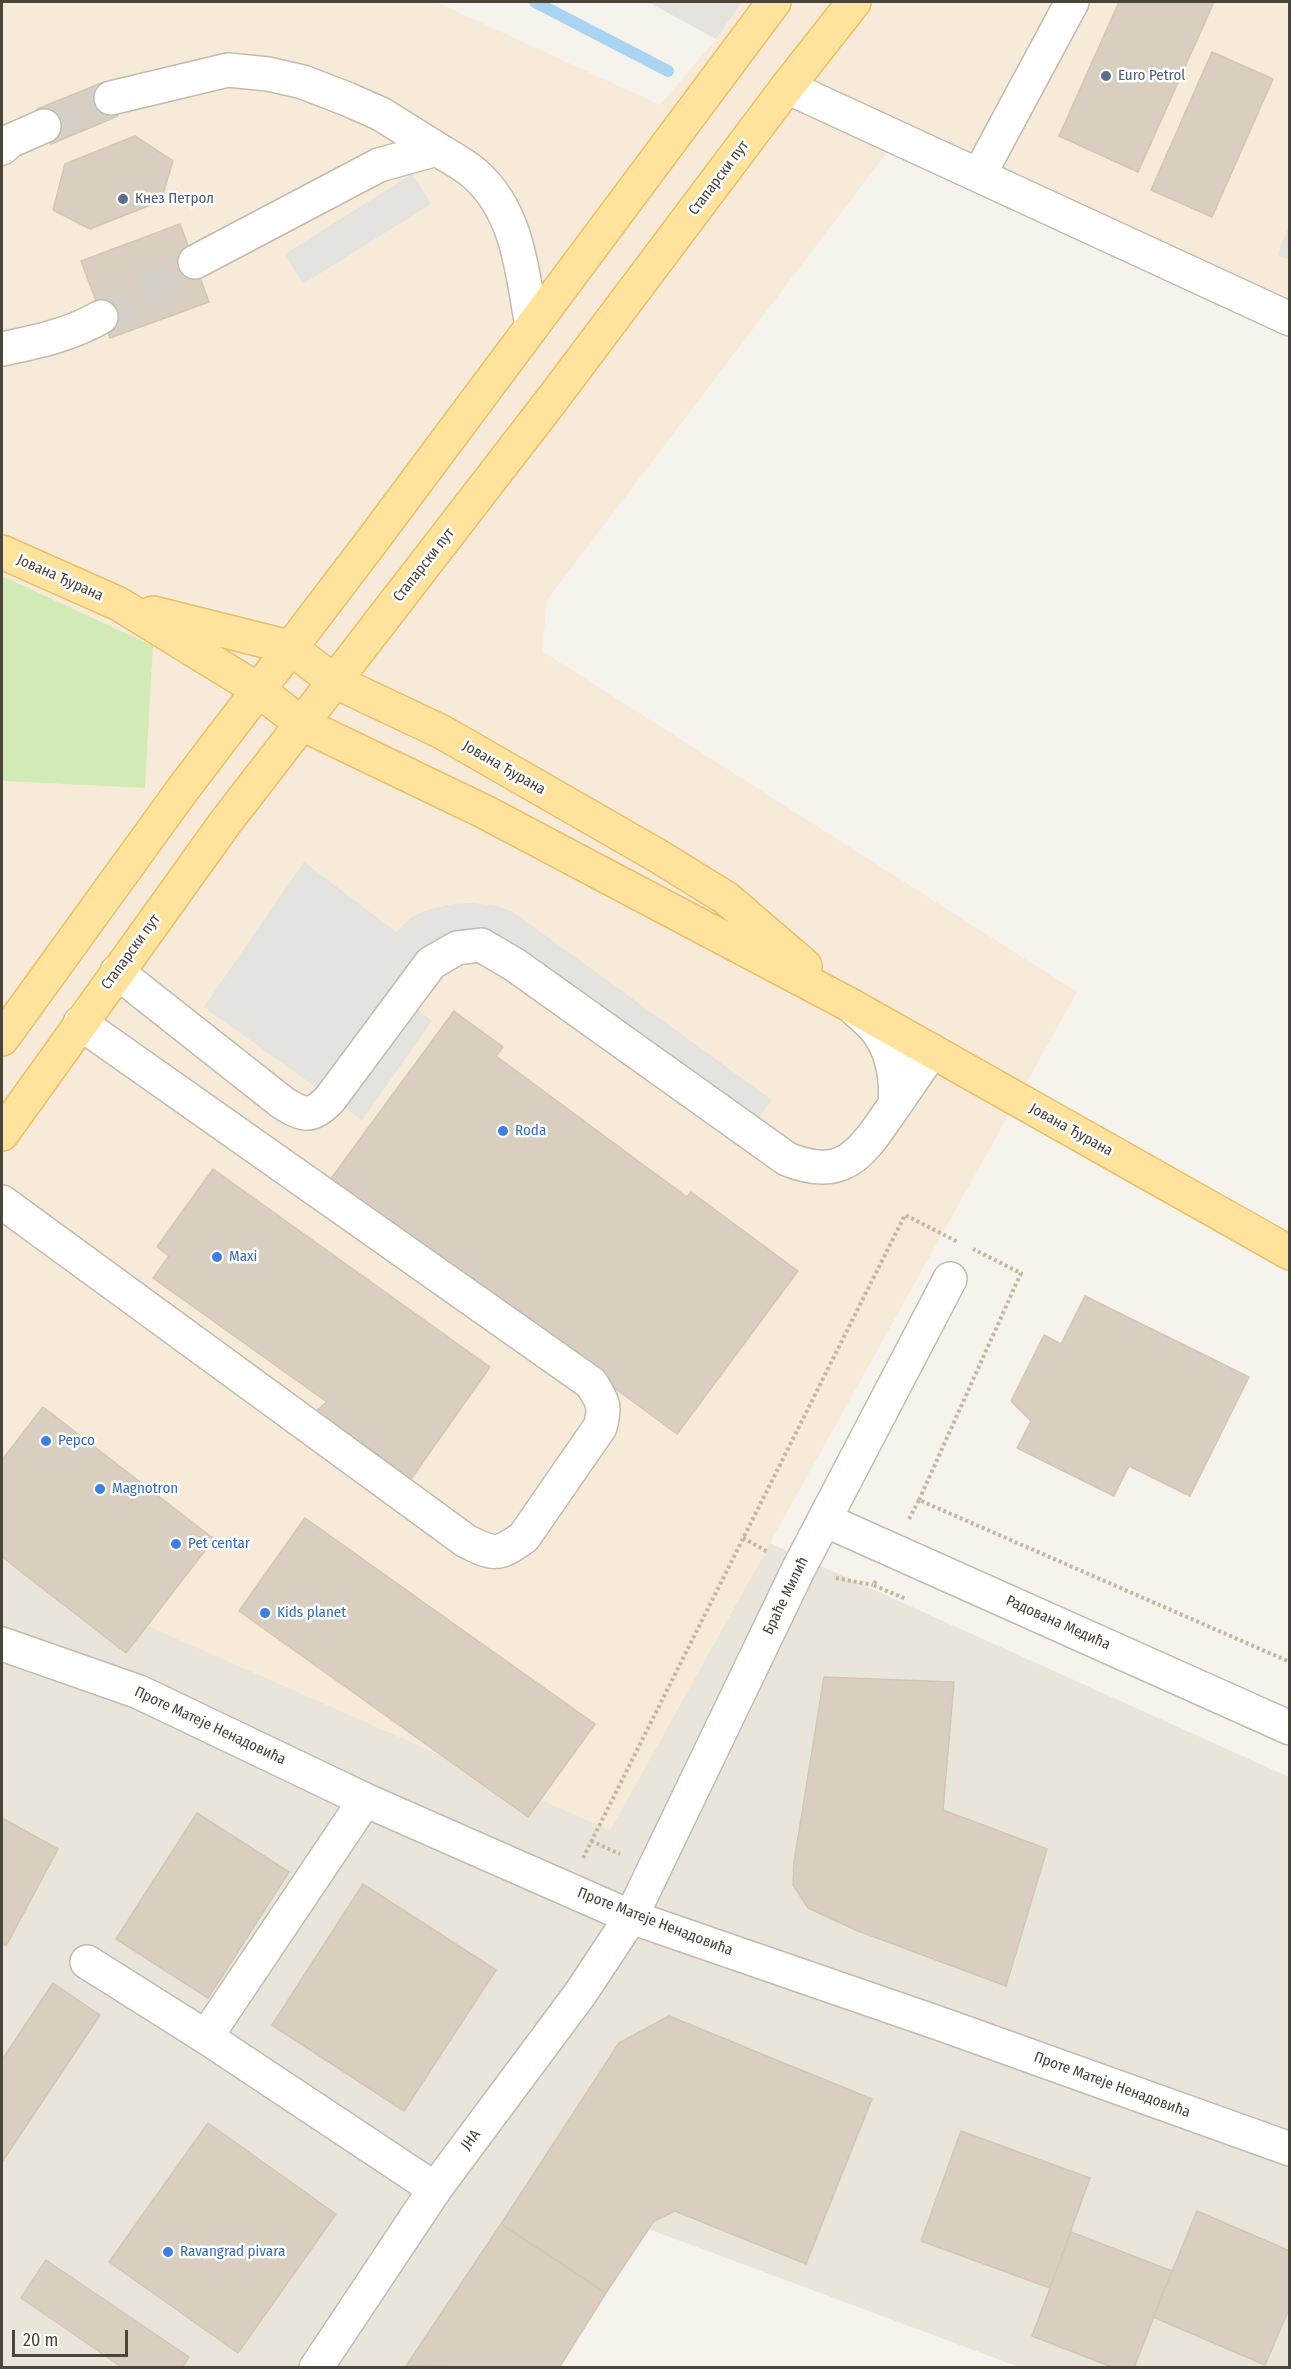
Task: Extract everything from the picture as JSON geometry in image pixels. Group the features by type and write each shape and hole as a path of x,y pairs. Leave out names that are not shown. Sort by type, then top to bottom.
{"main road":[{"path":"2,1039 257,689 774,2"},
{"name":"Стапарски пут","path":"2,1134 225,824 854,2"},
{"name":"Јована Ђурана","path":"2,552 119,604 257,689 302,724 486,812 852,1006 1290,1253"},
{"name":"Јована Ђурана","path":"119,604 289,647 334,681 442,732 658,856 726,898 852,1006"}],"street":[{"path":"980,175 1072,2"},
{"path":"111,98 228,70 268,74 303,82 381,114 475,174 500,204 515,233 532,326"},
{"path":"787,87 1290,319"},
{"path":"2,148 10,141 44,126"},
{"path":"195,262 379,165 437,149"},
{"path":"2,349 61,335 84,327 101,317"},
{"path":"117,972 283,1103 298,1112 310,1114 320,1109 330,1099 431,963 457,948 481,945 514,965 787,1159 805,1167 838,1166 856,1156 866,1147 932,1051"},
{"path":"852,1006 878,1032 889,1056 895,1072 895,1105"},
{"path":"2,1202 466,1541 489,1552 507,1550 524,1537 600,1426 604,1411 601,1399 591,1383 80,1023"},
{"name":"Браће Милић","path":"631,1917 798,1570 950,1279"},
{"name":"Радована Медића","path":"825,1520 1290,1728"},
{"name":"Проте Матеје Ненадовића","path":"2,1644 139,1692 365,1800 631,1917 941,2024 1290,2149"},
{"path":"206,2037 365,1800"},
{"name":"ЈНА","path":"315,2367 435,2189 580,1994 631,1917"},
{"path":"87,1962 206,2037 435,2189"}],"shaded area":[{"path":"2,2 436,2 660,105 716,39 742,2 1289,2 1290,226 1277,255 1289,260 1289,300 907,126 547,600 542,651 1077,992 610,1830 2,1561 2,781 145,788 153,647 2,576"},
{"path":"648,2 742,2 716,39"},
{"path":"412,174 431,204 303,284 285,254"},
{"path":"1289,226 1289,260 1277,255"},
{"path":"304,862 396,932 412,917 430,909 453,904 473,903 497,906 513,912 772,1100 754,1124 494,939 396,993 432,1021 362,1120 204,1007"},
{"path":"770,1543 1289,1777 1289,2367 1019,2367 549,2192 427,2367 2,2367 2,1561 610,1830"}],"green space":[{"path":"2,576 153,646 145,788 2,781"}],"building":[{"path":"1119,2 1214,2 1138,172 1059,136"},
{"path":"1212,52 1273,79 1212,217 1151,190"},
{"path":"104,82 118,116 51,144 37,109"},
{"path":"135,136 173,161 161,201 90,229 53,210 65,164"},
{"path":"180,224 209,302 110,338 81,261"},
{"path":"454,1011 503,1047 496,1056 687,1197 691,1192 798,1271 677,1434 327,1184"},
{"path":"213,1169 490,1367 411,1479 316,1411 327,1402 153,1278 169,1256 157,1247"},
{"path":"1085,1296 1249,1377 1190,1496 1129,1466 1114,1496 1017,1448 1031,1421 1011,1401 1044,1335 1061,1344"},
{"path":"43,1407 214,1539 126,1653 2,1557 2,1460"},
{"path":"305,1518 595,1724 528,1817 239,1611"},
{"path":"824,1677 954,1682 943,1810 1047,1849 1006,1986 858,1931 808,1908 793,1885 794,1862"},
{"path":"197,1813 289,1872 208,1998 116,1939"},
{"path":"2,1818 58,1849 6,1946 2,1943"},
{"path":"363,1884 496,1970 404,2111 272,2025"},
{"path":"53,1983 100,2015 2,2162 2,2060"},
{"path":"669,2016 872,2099 806,2264 675,2211 654,2221 606,2293 501,2224 619,2043"},
{"path":"208,2123 336,2214 238,2353 109,2262"},
{"path":"961,2131 1090,2178 1050,2288 921,2241"},
{"path":"1197,2211 1290,2251 1290,2307 1265,2365 1153,2317"},
{"path":"501,2224 606,2293 559,2368 406,2366"},
{"path":"1071,2232 1172,2271 1134,2368 1114,2368 1032,2336"},
{"path":"46,2260 189,2357 182,2368 123,2368 21,2298"}],"waterway":[{"path":"535,2 668,71"}],"tunnel":[{"path":"44,126 111,98"},
{"path":"101,317 195,262"}],"place":[{"name":"Euro Petrol","path":"1106,76"},
{"name":"Кнез Петрол","path":"123,199"},
{"name":"Roda","path":"503,1131"},
{"name":"Maxi","path":"217,1257"},
{"name":"Pepco","path":"46,1441"},
{"name":"Magnotron","path":"100,1489"},
{"name":"Pet centar","path":"176,1544"},
{"name":"Kids planet","path":"265,1613"},
{"name":"Ravangrad pivara","path":"168,2252"}]}
